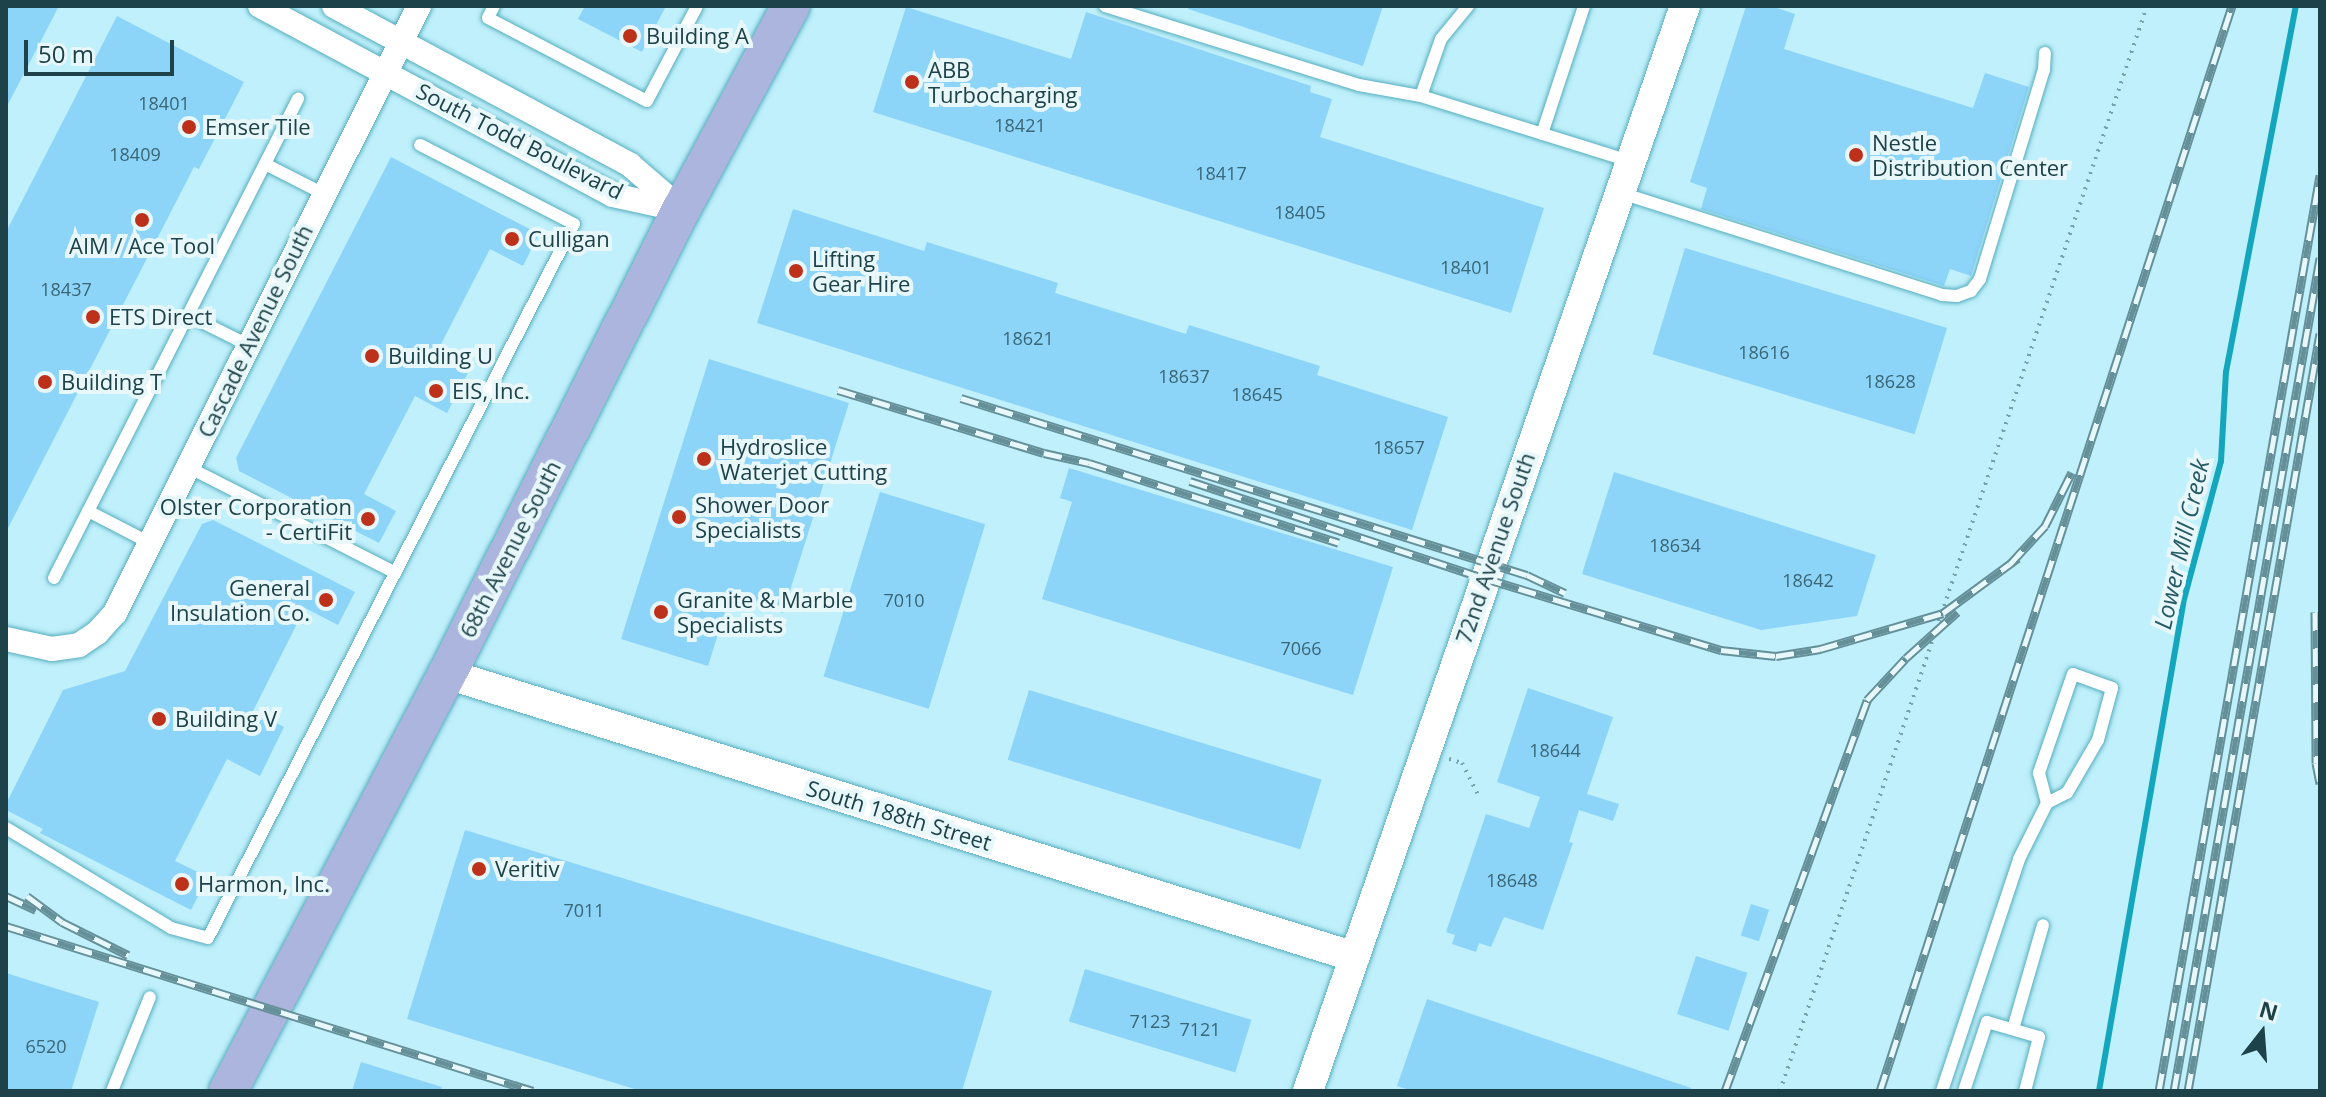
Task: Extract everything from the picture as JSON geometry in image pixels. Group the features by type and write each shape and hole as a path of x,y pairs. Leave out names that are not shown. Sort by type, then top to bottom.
{"main road":[{"name":"68th Avenue South","path":"228,1091 447,674 681,210 791,6"}],"street":[{"name":"South Todd Boulevard","path":"260,6 613,195 681,210"},
{"name":"South Todd Boulevard","path":"334,6 630,165 681,210"},
{"name":"Cascade Avenue South","path":"6,639 52,649 79,645 97,633 115,613 419,6"},
{"name":"72nd Avenue South","path":"1308,1091 1352,956 1685,6"},
{"name":"South 188th Street","path":"447,674 1352,956"}],"lane":[{"path":"494,6 488,18 647,101 697,6"},
{"path":"1105,6 1359,85 1421,96 1630,161"},
{"path":"1421,96 1441,39 1468,6"},
{"path":"1542,134 1584,6"},
{"path":"1619,193 1942,295 1957,296 1971,291 1980,279 2044,70 2045,53"},
{"path":"54,578 298,99"},
{"path":"6,828 171,928 208,938 574,224 420,145"},
{"path":"265,164 324,194"},
{"path":"188,315 248,345"},
{"path":"188,467 396,573"},
{"path":"88,511 150,543"},
{"path":"1942,1091 2019,859 2047,803 2067,793 2098,740 2112,688 2073,674 2039,773 2047,803"},
{"path":"2013,1029 2043,925"},
{"path":"112,1091 150,997"},
{"path":"1964,1091 1987,1022 2039,1037 2025,1091"}],"path":[{"path":"1780,1091 2147,6"},
{"path":"1424,751 1462,763 1477,793"}],"building":[{"path":"6,6 59,6 6,108"},
{"name":"Building A","path":"585,6 666,6 642,52 578,19"},
{"path":"1189,6 1383,6 1363,66 1188,9"},
{"path":"1746,6 1771,6 1795,14 1784,49 1973,108 1985,73 2029,87 1971,276 1950,269 1944,286 1701,209 1707,188 1690,182"},
{"path":"906,7 1071,59 1086,12 1311,86 1310,92 1332,99 1320,137 1544,208 1511,313 873,112"},
{"name":"Building T","path":"117,16 244,82 199,169 194,167 6,532 6,232"},
{"name":"Building U","path":"391,157 539,234 523,266 490,249 439,348 472,365 447,413 415,396 364,494 396,511 379,543 239,471 236,458"},
{"path":"793,209 924,251 927,242 1058,283 1055,293 1186,334 1189,325 1320,366 1317,375 1448,417 1412,530 757,323"},
{"path":"1685,248 1947,328 1915,434 1653,354"},
{"path":"709,359 849,403 783,613 730,596 708,666 621,639"},
{"path":"1069,468 1393,567 1353,695 1042,599 1072,502 1060,498"},
{"path":"1614,472 1876,555 1857,616 1761,630 1582,574"},
{"path":"880,492 985,524 929,709 824,677"},
{"name":"Building V","path":"213,520 355,592 338,625 305,608 253,711 284,727 260,776 227,759 175,861 208,877 191,910 40,833 43,829 6,810 6,804 63,690 125,671 202,524"},
{"path":"1528,688 1613,717 1587,794 1619,804 1613,821 1579,810 1569,842 1573,843 1543,930 1504,917 1491,947 1479,943 1476,952 1452,944 1455,935 1446,932 1486,814 1529,828 1540,797 1497,782"},
{"path":"1029,690 1322,779 1300,849 1008,760"},
{"path":"465,830 992,991 962,1091 641,1091 407,1019"},
{"path":"1751,904 1769,910 1759,941 1741,935"},
{"path":"1696,956 1747,973 1729,1031 1677,1014"},
{"path":"1085,969 1251,1020 1235,1072 1069,1022"},
{"path":"6,973 99,1002 71,1091 6,1091"},
{"path":"1427,999 1691,1088 1690,1091 1412,1091 1397,1086"},
{"path":"361,1062 442,1087 441,1091 352,1091"}],"waterway":[{"name":"Lower Mill Creek","path":"2099,1091 2183,603 2221,461 2226,372 2296,6"}],"railway":[{"path":"1880,1091 2232,6"},
{"path":"2159,1091 2320,175"},
{"path":"2174,1091 2320,258"},
{"path":"2188,1091 2320,333"},
{"path":"838,390 1044,453 1089,463 1339,543"},
{"path":"961,398 1527,575 1565,593"},
{"path":"2010,564 2045,526 2072,472"},
{"path":"1190,481 1484,578 1721,650 1776,656 1820,649 1943,613 2018,558"},
{"path":"1725,1091 1867,700 1906,658 1957,612"},
{"path":"2315,612 2316,763 2320,784"},
{"path":"6,896 36,910"},
{"path":"27,896 62,922 128,955"},
{"path":"6,926 533,1091"}],"place":[{"name":"Building A","path":"630,36"},
{"name":"ABB Turbocharging","path":"912,82"},
{"name":"Emser Tile","path":"189,127"},
{"name":"Nestle Distribution Center","path":"1856,155"},
{"name":"AIM / Ace Tool","path":"142,220"},
{"name":"Culligan","path":"512,239"},
{"name":"Lifting Gear Hire","path":"796,271"},
{"name":"ETS Direct","path":"93,317"},
{"name":"Building U","path":"372,356"},
{"name":"Building T","path":"45,382"},
{"name":"EIS, Inc.","path":"436,391"},
{"name":"Hydroslice Waterjet Cutting","path":"704,459"},
{"name":"Shower Door Specialists","path":"679,517"},
{"name":"Olster Corporation - CertiFit","path":"368,519"},
{"name":"General Insulation Co.","path":"326,600"},
{"name":"Granite & Marble Specialists","path":"661,612"},
{"name":"Building V","path":"159,719"},
{"name":"Veritiv","path":"479,869"},
{"name":"Harmon, Inc.","path":"182,884"}]}
